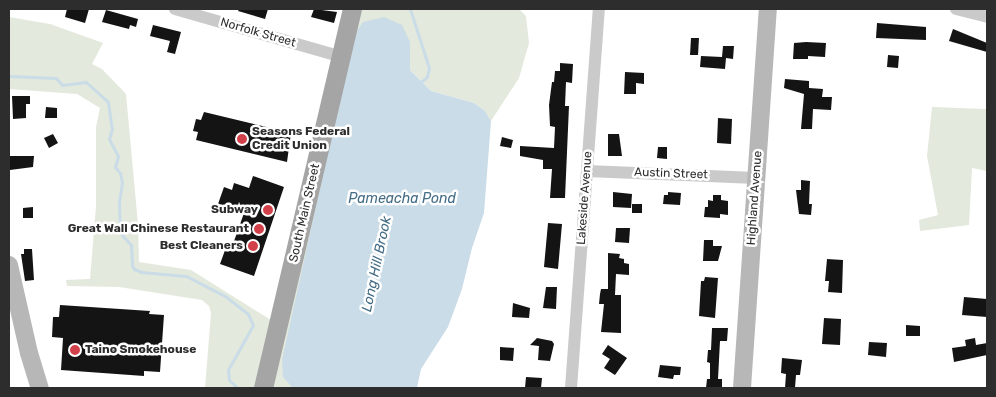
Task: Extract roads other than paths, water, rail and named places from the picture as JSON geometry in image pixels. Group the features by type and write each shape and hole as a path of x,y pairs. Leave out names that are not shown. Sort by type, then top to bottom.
{"main road":[{"name":"South Main Street","path":"263,388 352,9"}],"street":[{"name":"Norfolk Street","path":"175,9 342,58"},
{"name":"Lakeside Avenue","path":"571,388 598,9"},
{"name":"Highland Avenue","path":"742,388 768,9"},
{"path":"956,9 987,18"},
{"name":"Austin Street","path":"586,171 756,178"},
{"path":"9,265 14,315 40,388"}],"water":[{"name":"Pameacha Pond","path":"384,17 402,25 410,42 410,70 431,91 474,103 485,111 491,121 484,213 472,248 462,289 448,327 421,369 417,388 293,388 283,377 282,360 354,35 363,22"}],"waterway":[{"name":"Long Hill Brook","path":"410,9 429,68 427,77 419,83"},
{"path":"9,76 56,78 62,85 86,82 108,102 112,129 109,139 118,156 115,167 120,173 122,183 119,202 120,226 122,235 131,245 132,265 134,269 141,272 186,276 225,296 248,314 253,325 228,370 229,380 238,388"}],"place":[{"name":"Seasons Federal Credit Union","path":"242,139"},
{"name":"Subway","path":"268,210"},
{"name":"Great Wall Chinese Restaurant","path":"259,229"},
{"name":"Best Cleaners","path":"253,246"},
{"name":"Taino Smokehouse","path":"75,350"}]}
